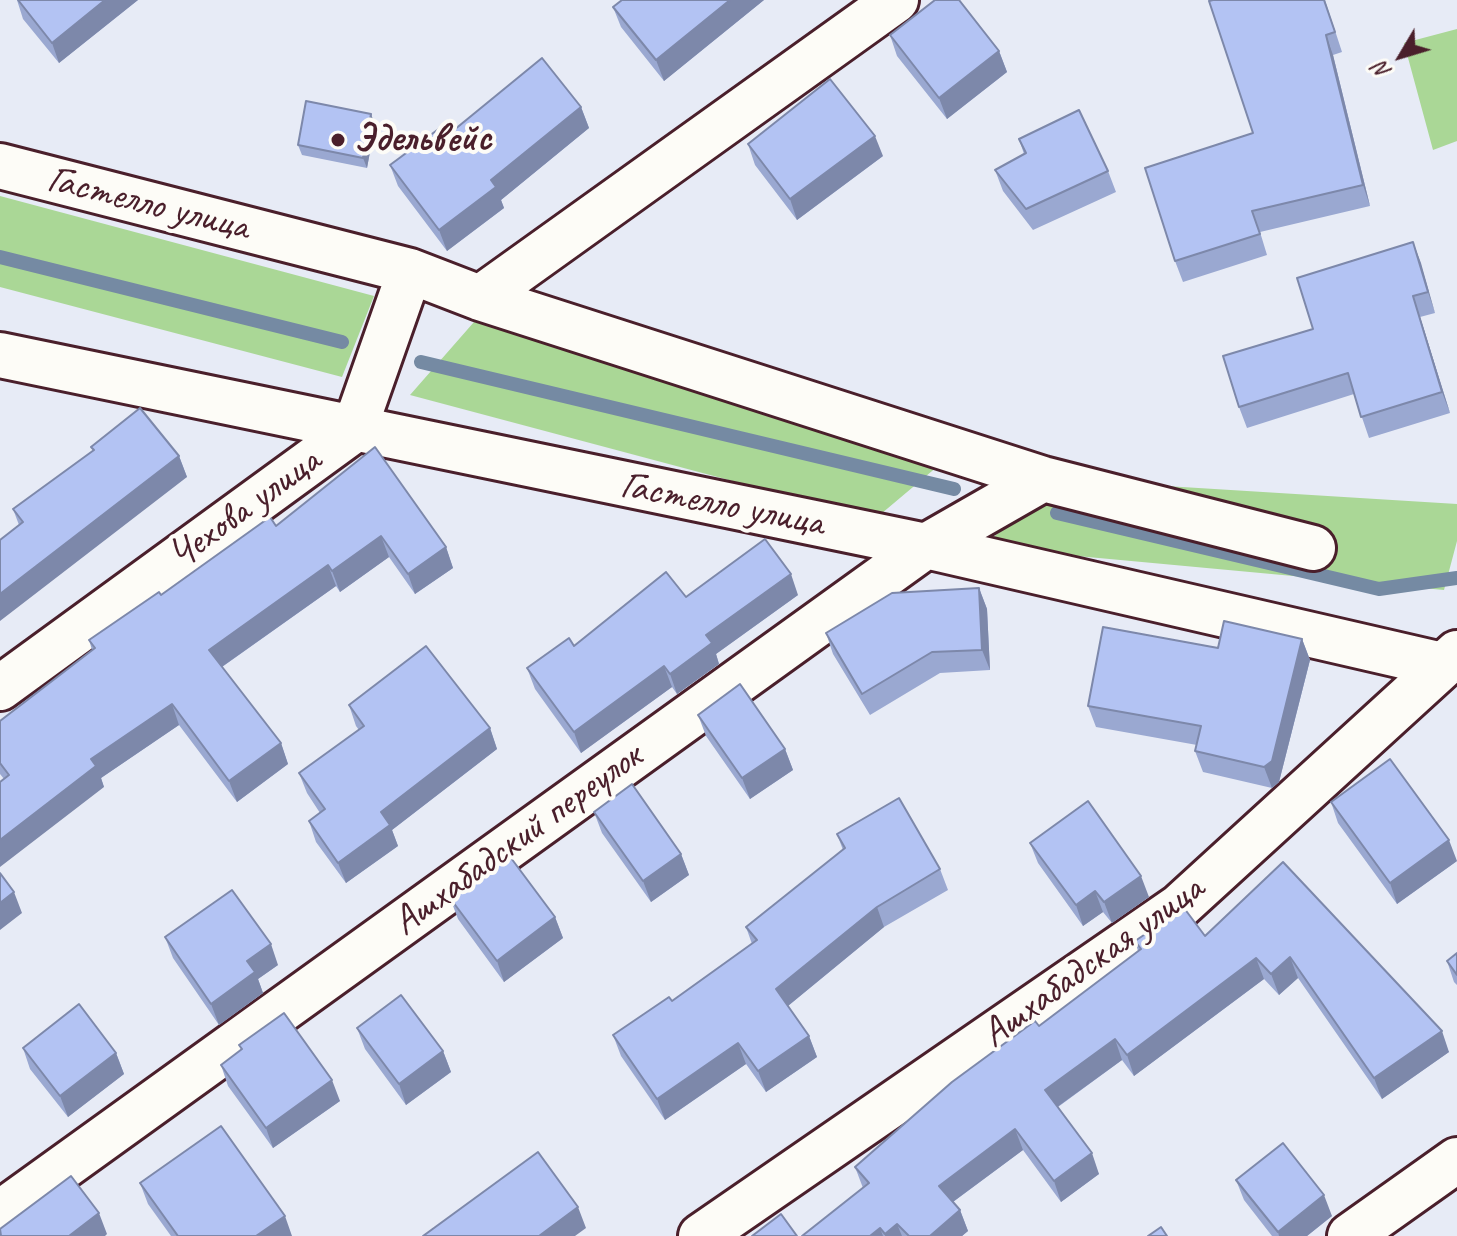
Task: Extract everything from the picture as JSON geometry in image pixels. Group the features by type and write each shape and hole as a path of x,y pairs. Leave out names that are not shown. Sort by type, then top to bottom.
{"street":[{"path":"480,298 896,0"},
{"name":"Гастелло улица","path":"0,166 410,271 480,298 1043,479 1313,548"},
{"name":"Чехова улица","path":"0,688 354,430 410,271"},
{"name":"Гастелло улица","path":"0,355 926,546 1449,659"},
{"name":"Ашхабадский переулок","path":"0,1213 926,546 1043,479"},
{"name":"Ашхабадская улица","path":"701,1236 1180,906 1449,659"},
{"path":"1350,1236 1457,1160"}],"green space":[{"path":"1457,29 1457,141 1433,150 1404,43"},
{"path":"0,196 374,296 342,377 0,287"},
{"path":"474,322 957,450 875,519 410,395"},
{"path":"1069,480 1457,504 1457,541 1444,590 980,547"}],"building":[{"path":"18,0 105,0 52,43"},
{"path":"622,0 730,0 656,60 613,7"},
{"path":"935,0 959,0 999,51 939,98 890,35"},
{"path":"1324,0 1335,32 1326,35 1363,185 1252,211 1260,234 1175,261 1145,168 1253,133 1209,1"},
{"path":"542,58 581,107 491,180 496,187 439,230 390,165 448,122 454,130"},
{"path":"830,79 875,136 790,199 748,144"},
{"name":"Эдельвейс","path":"306,101 371,114 363,158 298,145"},
{"path":"1079,110 1108,171 1026,209 995,170 1026,153 1019,139"},
{"path":"1413,242 1428,292 1413,296 1442,392 1361,417 1348,373 1239,407 1223,356 1313,329 1297,278"},
{"path":"140,408 179,456 0,594 0,540 23,522 13,509 94,450 91,447"},
{"path":"375,447 446,547 408,574 381,536 332,571 328,565 209,650 281,743 229,781 172,704 91,759 96,766 0,840 0,782 9,775 0,763 0,721 95,648 89,640 159,592 161,595 270,517 276,526"},
{"path":"765,539 791,574 706,635 712,643 670,674 664,666 574,732 527,668 569,638 574,646 666,572 686,597"},
{"path":"979,588 982,650 932,652 862,694 826,633 892,593"},
{"path":"1224,621 1302,639 1272,761 1264,767 1195,751 1201,726 1088,706 1103,627 1218,648"},
{"path":"426,646 490,728 381,812 390,825 338,863 309,821 325,809 299,773 364,726 349,705"},
{"path":"740,684 785,749 742,778 698,715"},
{"path":"1390,759 1449,840 1390,883 1331,802"},
{"path":"632,784 681,854 643,881 594,812"},
{"path":"899,798 940,869 877,907 776,989 809,1036 758,1071 738,1043 657,1099 613,1035 669,997 672,1001 757,940 746,927 845,848 837,834"},
{"path":"1088,801 1141,876 1104,902 1095,891 1076,905 1030,843"},
{"path":"508,854 555,917 497,961 450,898"},
{"path":"1283,862 1442,1031 1374,1078 1290,957 1271,974 1256,958 1127,1055 1115,1039 1045,1090 1092,1153 1054,1181 1015,1129 939,1186 960,1210 930,1236 909,1236 897,1224 885,1234 880,1228 870,1236 802,1236 869,1183 855,1167 952,1082 1035,1021 1039,1026 1141,949 1135,941 1184,908 1205,936"},
{"path":"0,873 14,892 0,903"},
{"path":"232,890 271,944 247,961 255,972 211,1004 165,937"},
{"path":"1457,953 1457,975 1447,961"},
{"path":"401,995 443,1051 399,1084 357,1028"},
{"path":"79,1004 116,1053 60,1096 23,1048"},
{"path":"284,1013 332,1080 266,1128 221,1065 242,1049 239,1045"},
{"path":"221,1126 285,1216 256,1236 178,1236 140,1183"},
{"path":"1283,1143 1324,1195 1278,1232 1236,1180"},
{"path":"538,1152 578,1207 539,1236 423,1236"},
{"path":"71,1176 99,1213 69,1236 1,1236 0,1229"},
{"path":"781,1214 797,1236 752,1236"},
{"path":"1161,1227 1167,1236 1148,1236"}],"waterway":[{"path":"0,257 342,342"},
{"path":"421,362 954,489"},
{"path":"1057,513 1379,589 1457,578"}],"place":[{"name":"Эдельвейс","path":"338,140"}]}
